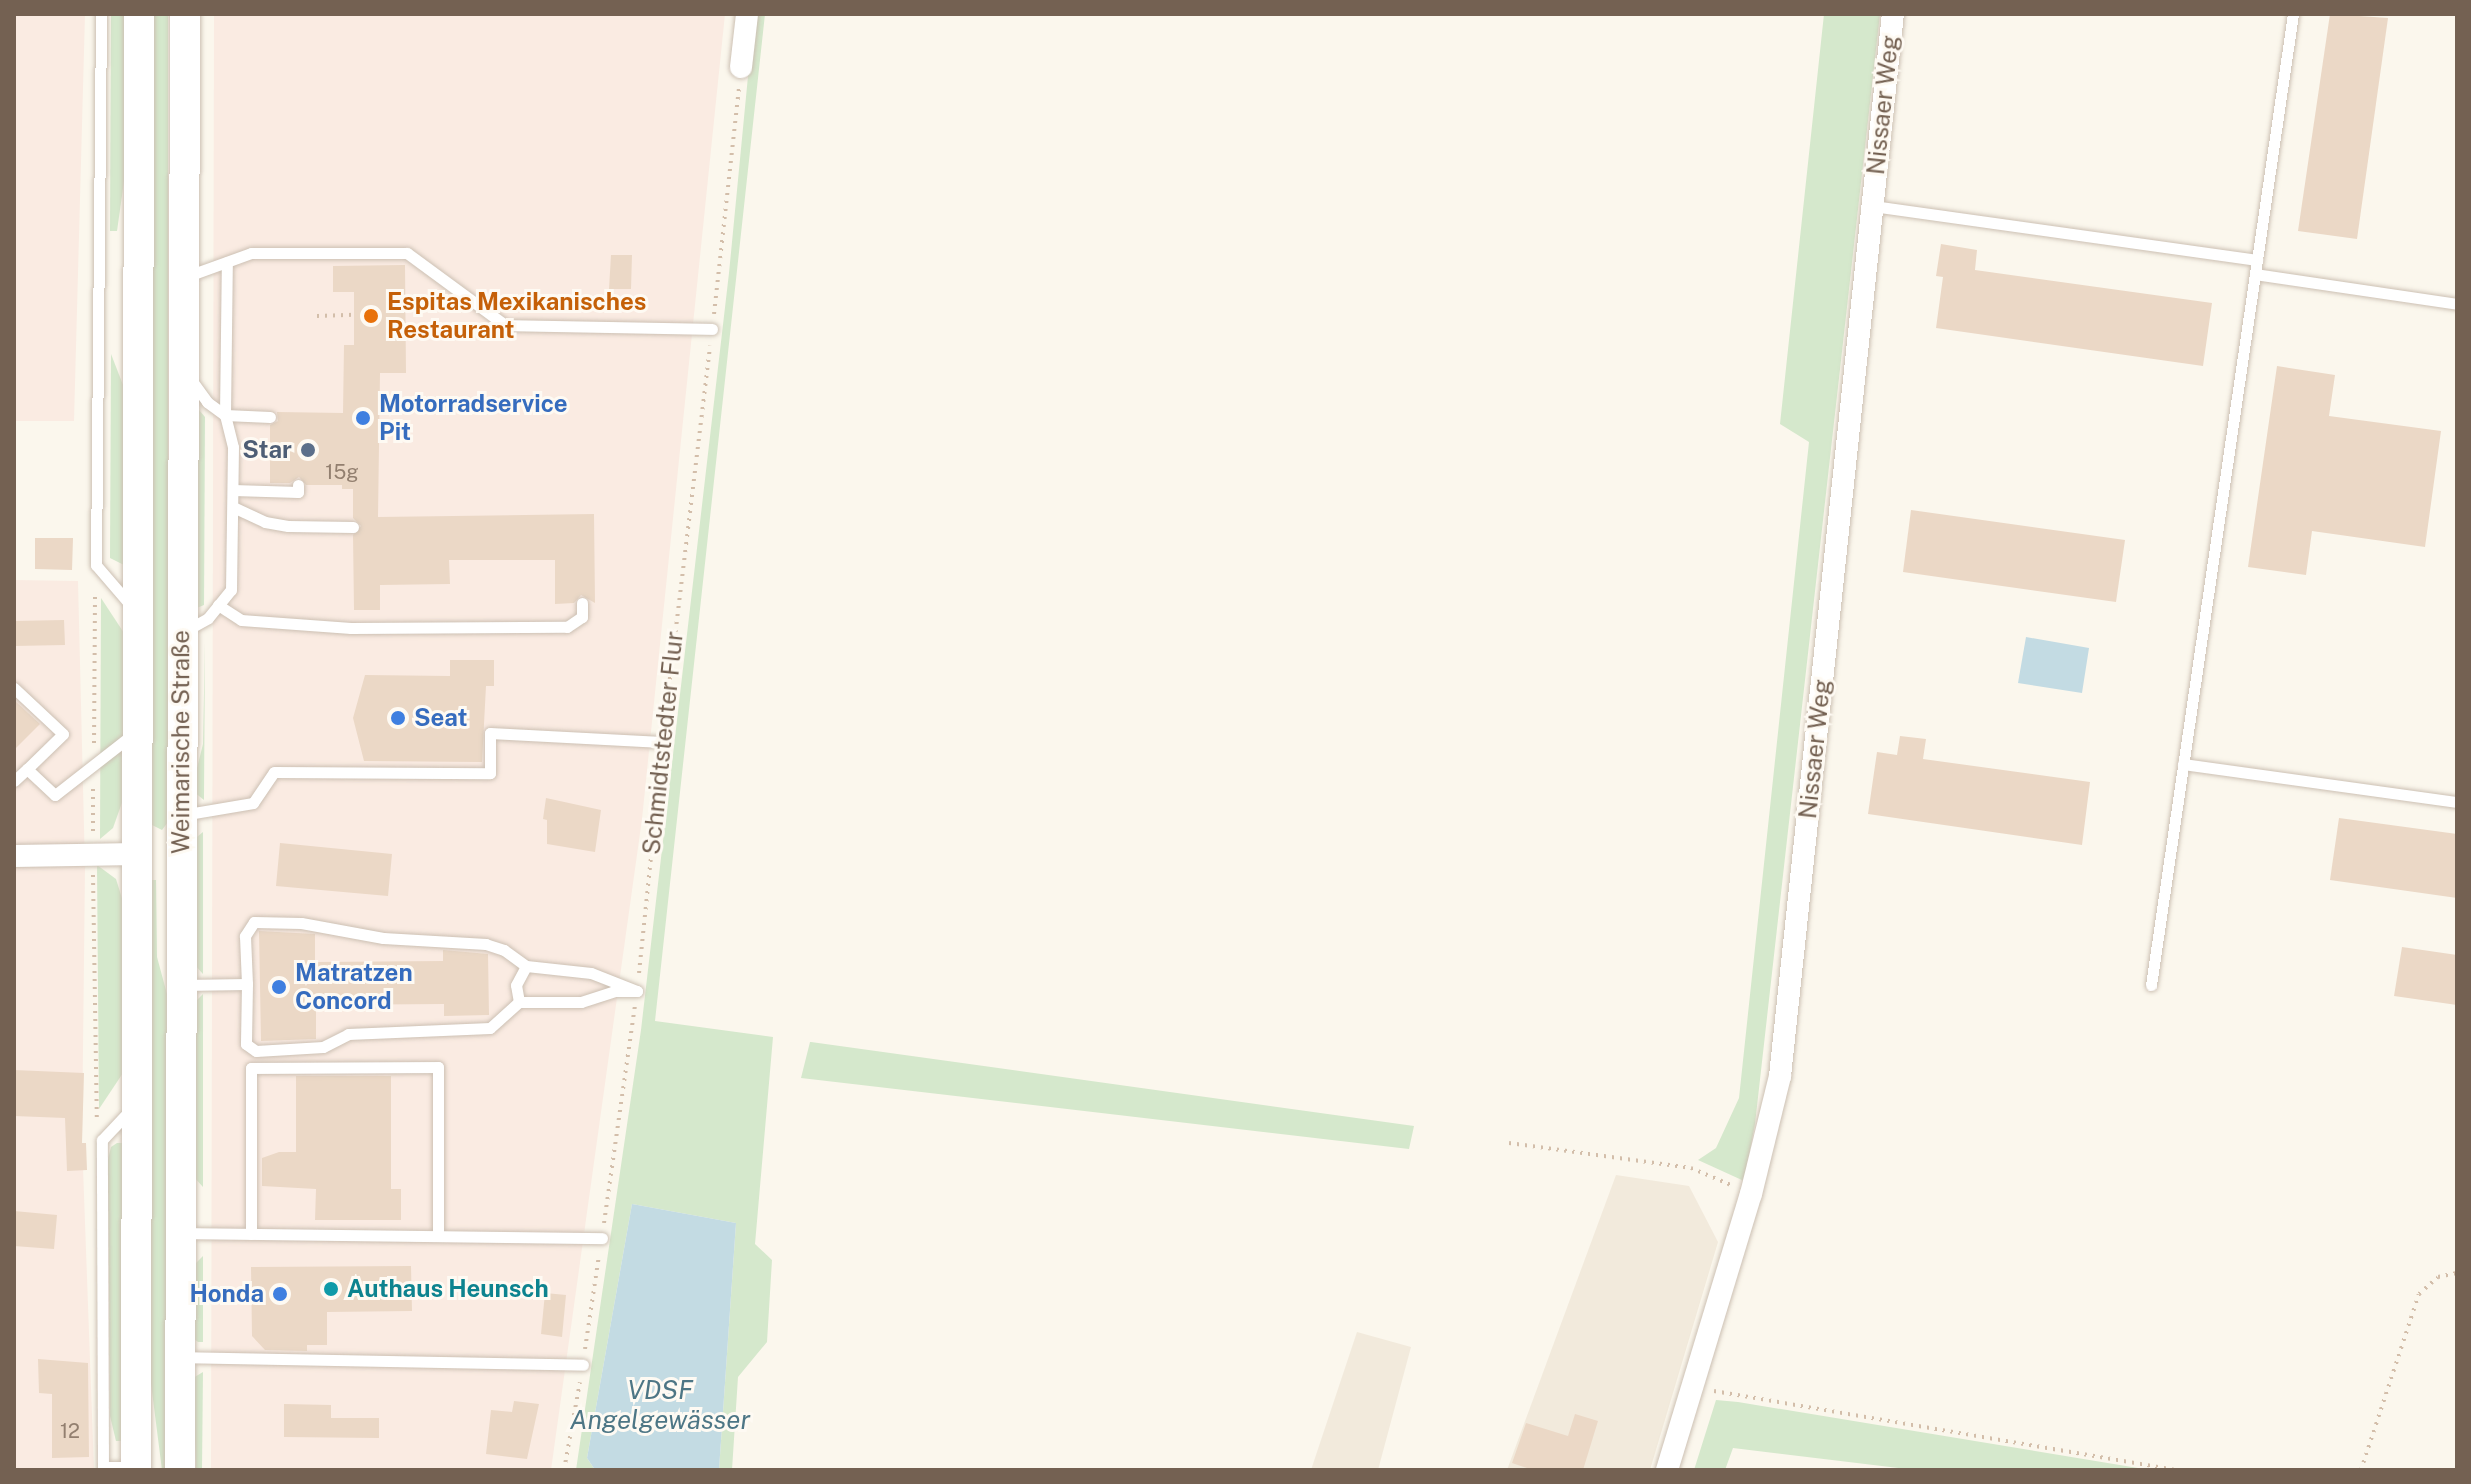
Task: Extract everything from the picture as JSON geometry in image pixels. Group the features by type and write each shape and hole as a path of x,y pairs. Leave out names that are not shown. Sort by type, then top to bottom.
{"main road":[{"name":"Weimarische Straße","path":"136,1469 139,14"},
{"name":"Weimarische Straße","path":"180,1470 185,14"},
{"path":"138,854 181,854"}],"street":[{"path":"741,67 747,14"},
{"name":"Nissaer Weg","path":"1667,1470 1751,1194 1780,1076 1893,14"},
{"path":"14,856 138,854"}],"lane":[{"path":"101,14 96,565 136,612"},
{"path":"2151,985 2293,14"},
{"path":"1873,206 2257,260"},
{"path":"185,277 251,253 407,253 505,325 712,329"},
{"path":"181,634 208,618 231,590 233,447 225,415 227,262"},
{"path":"2255,274 2457,304"},
{"path":"184,371 207,402 225,415 270,417"},
{"path":"233,490 298,492 298,485"},
{"path":"233,507 265,522 288,526 353,527"},
{"path":"218,605 241,620 351,628 567,627 582,617 582,603"},
{"path":"14,688 63,734 14,781"},
{"path":"27,769 55,795 137,731"},
{"path":"181,815 253,803 274,772 490,773 490,733 662,742"},
{"path":"2183,764 2457,802"},
{"path":"254,922 301,923 383,938 486,944 504,950 526,966 591,973 637,991 614,991 581,1002 519,1002 490,1028 348,1034 323,1047 256,1051 246,1044 245,936 254,922"},
{"path":"519,1002 516,985 526,966"},
{"path":"182,985 247,984"},
{"path":"251,1234 251,1068 438,1067 438,1236"},
{"path":"136,1469 103,1469 102,1140 138,1102"},
{"path":"182,1233 602,1238"},
{"path":"180,1357 583,1365"}],"path":[{"name":"Schmidtstedter Flur","path":"564,1470 583,1365 637,991 662,742 741,67"},
{"path":"317,316 354,315"},
{"path":"1509,1143 1691,1168 1751,1194"},
{"path":"2361,1470 2419,1294 2438,1277 2457,1273"},
{"path":"1692,1387 2175,1470"}],"shaded area":[{"path":"14,14 85,14 74,421 14,421"},
{"path":"214,14 725,14 642,819 551,1470 211,1470"},
{"path":"14,580 78,581 85,868 82,1140 94,1470 14,1470"},
{"path":"1616,1175 1689,1186 1718,1242 1650,1470 1507,1470"},
{"path":"1357,1332 1411,1347 1378,1470 1311,1470"}],"green space":[{"path":"111,14 126,14 126,167 117,231 110,231"},
{"path":"153,14 168,14 168,822 162,830 152,825"},
{"path":"754,14 765,14 655,1021 773,1037 755,1244 772,1260 767,1342 738,1377 732,1470 719,1470 736,1223 632,1204 587,1458 595,1470 576,1470 641,1030 729,273"},
{"path":"1824,14 1880,14 1755,1124 1744,1181 1698,1160 1716,1148 1739,1098 1809,442 1780,424"},
{"path":"111,354 125,390 124,565 110,558"},
{"path":"193,403 205,417 204,605 192,610"},
{"path":"101,598 126,636 124,797 113,828 100,839"},
{"path":"205,641 204,800 194,792 194,780 203,744"},
{"path":"203,832 203,974 193,963 192,841"},
{"path":"97,865 116,879 125,908 125,1070 99,1109"},
{"path":"152,880 156,880 157,957 167,994 166,1470 162,1470 150,1376"},
{"path":"203,994 203,1187 192,1175 192,1005"},
{"path":"810,1042 1414,1126 1409,1149 801,1078"},
{"path":"125,1143 122,1441 116,1441 110,1416 108,1159 111,1147"},
{"path":"203,1256 203,1342 198,1342 194,1339 193,1266"},
{"path":"203,1372 202,1470 196,1470 193,1378"},
{"path":"1716,1400 2150,1470 1915,1470 1733,1448 1725,1470 1694,1470"}],"water":[{"path":"2026,637 2089,648 2082,693 2018,683"},
{"name":"VDSF Angelgewässer","path":"632,1204 736,1223 719,1470 595,1470 587,1458"}],"building":[{"path":"2330,14 2388,18 2357,239 2298,231"},
{"path":"1941,244 1977,250 1975,270 2212,303 2203,366 1936,328 1943,277 1936,276"},
{"path":"611,255 632,255 631,289 609,289"},
{"path":"405,265 406,373 380,373 378,517 594,514 595,603 581,595 574,603 555,604 555,560 449,560 450,584 380,585 380,610 354,610 353,535 361,526 353,518 353,489 342,489 342,485 306,485 299,477 290,483 270,483 270,425 278,421 277,412 343,413 344,345 354,345 354,292 333,292 333,266"},
{"path":"2277,366 2335,375 2329,416 2441,431 2425,547 2312,531 2306,575 2248,567"},
{"path":"1911,510 2125,540 2116,602 1903,572"},
{"path":"35,538 73,538 72,570 35,569"},
{"path":"64,620 65,645 14,646 14,621"},
{"path":"450,660 494,660 494,686 486,686 482,762 364,761 353,718 365,675 450,676"},
{"path":"14,700 40,724 14,750"},
{"path":"1900,736 1926,739 1923,759 2090,782 2082,845 1868,814 1877,752 1897,755"},
{"path":"546,798 601,810 595,852 547,844 547,820 543,819"},
{"path":"2339,818 2457,834 2457,898 2330,880"},
{"path":"280,843 392,854 388,896 276,886"},
{"path":"259,931 315,934 315,962 443,961 443,950 488,954 489,1015 444,1016 444,1004 316,1005 316,1039 261,1041"},
{"path":"2402,947 2457,955 2457,1005 2394,996"},
{"path":"14,1070 84,1073 82,1143 86,1143 87,1170 67,1171 65,1118 14,1116"},
{"path":"296,1076 391,1076 391,1189 401,1189 401,1220 315,1220 316,1189 262,1186 262,1158 279,1152 296,1152"},
{"path":"14,1211 57,1215 54,1249 14,1246"},
{"name":"Authaus Heunsch","path":"411,1266 412,1311 327,1312 327,1345 307,1345 307,1351 265,1350 252,1336 251,1267"},
{"path":"545,1293 566,1295 562,1337 541,1334"},
{"path":"38,1359 88,1363 89,1457 52,1458 52,1394 39,1393"},
{"path":"514,1401 539,1404 527,1459 486,1454 491,1410 512,1412"},
{"path":"284,1404 331,1405 331,1418 379,1418 379,1438 284,1437"},
{"path":"1575,1414 1598,1421 1583,1470 1533,1470 1512,1463 1526,1423 1568,1436"}],"place":[{"name":"Espitas Mexikanisches Restaurant","path":"371,316"},
{"name":"Motorradservice Pit","path":"363,418"},
{"name":"Star","path":"308,450"},
{"name":"Seat","path":"398,718"},
{"name":"Matratzen Concord","path":"279,987"},
{"name":"Authaus Heunsch","path":"331,1289"},
{"name":"Honda","path":"280,1294"}]}
